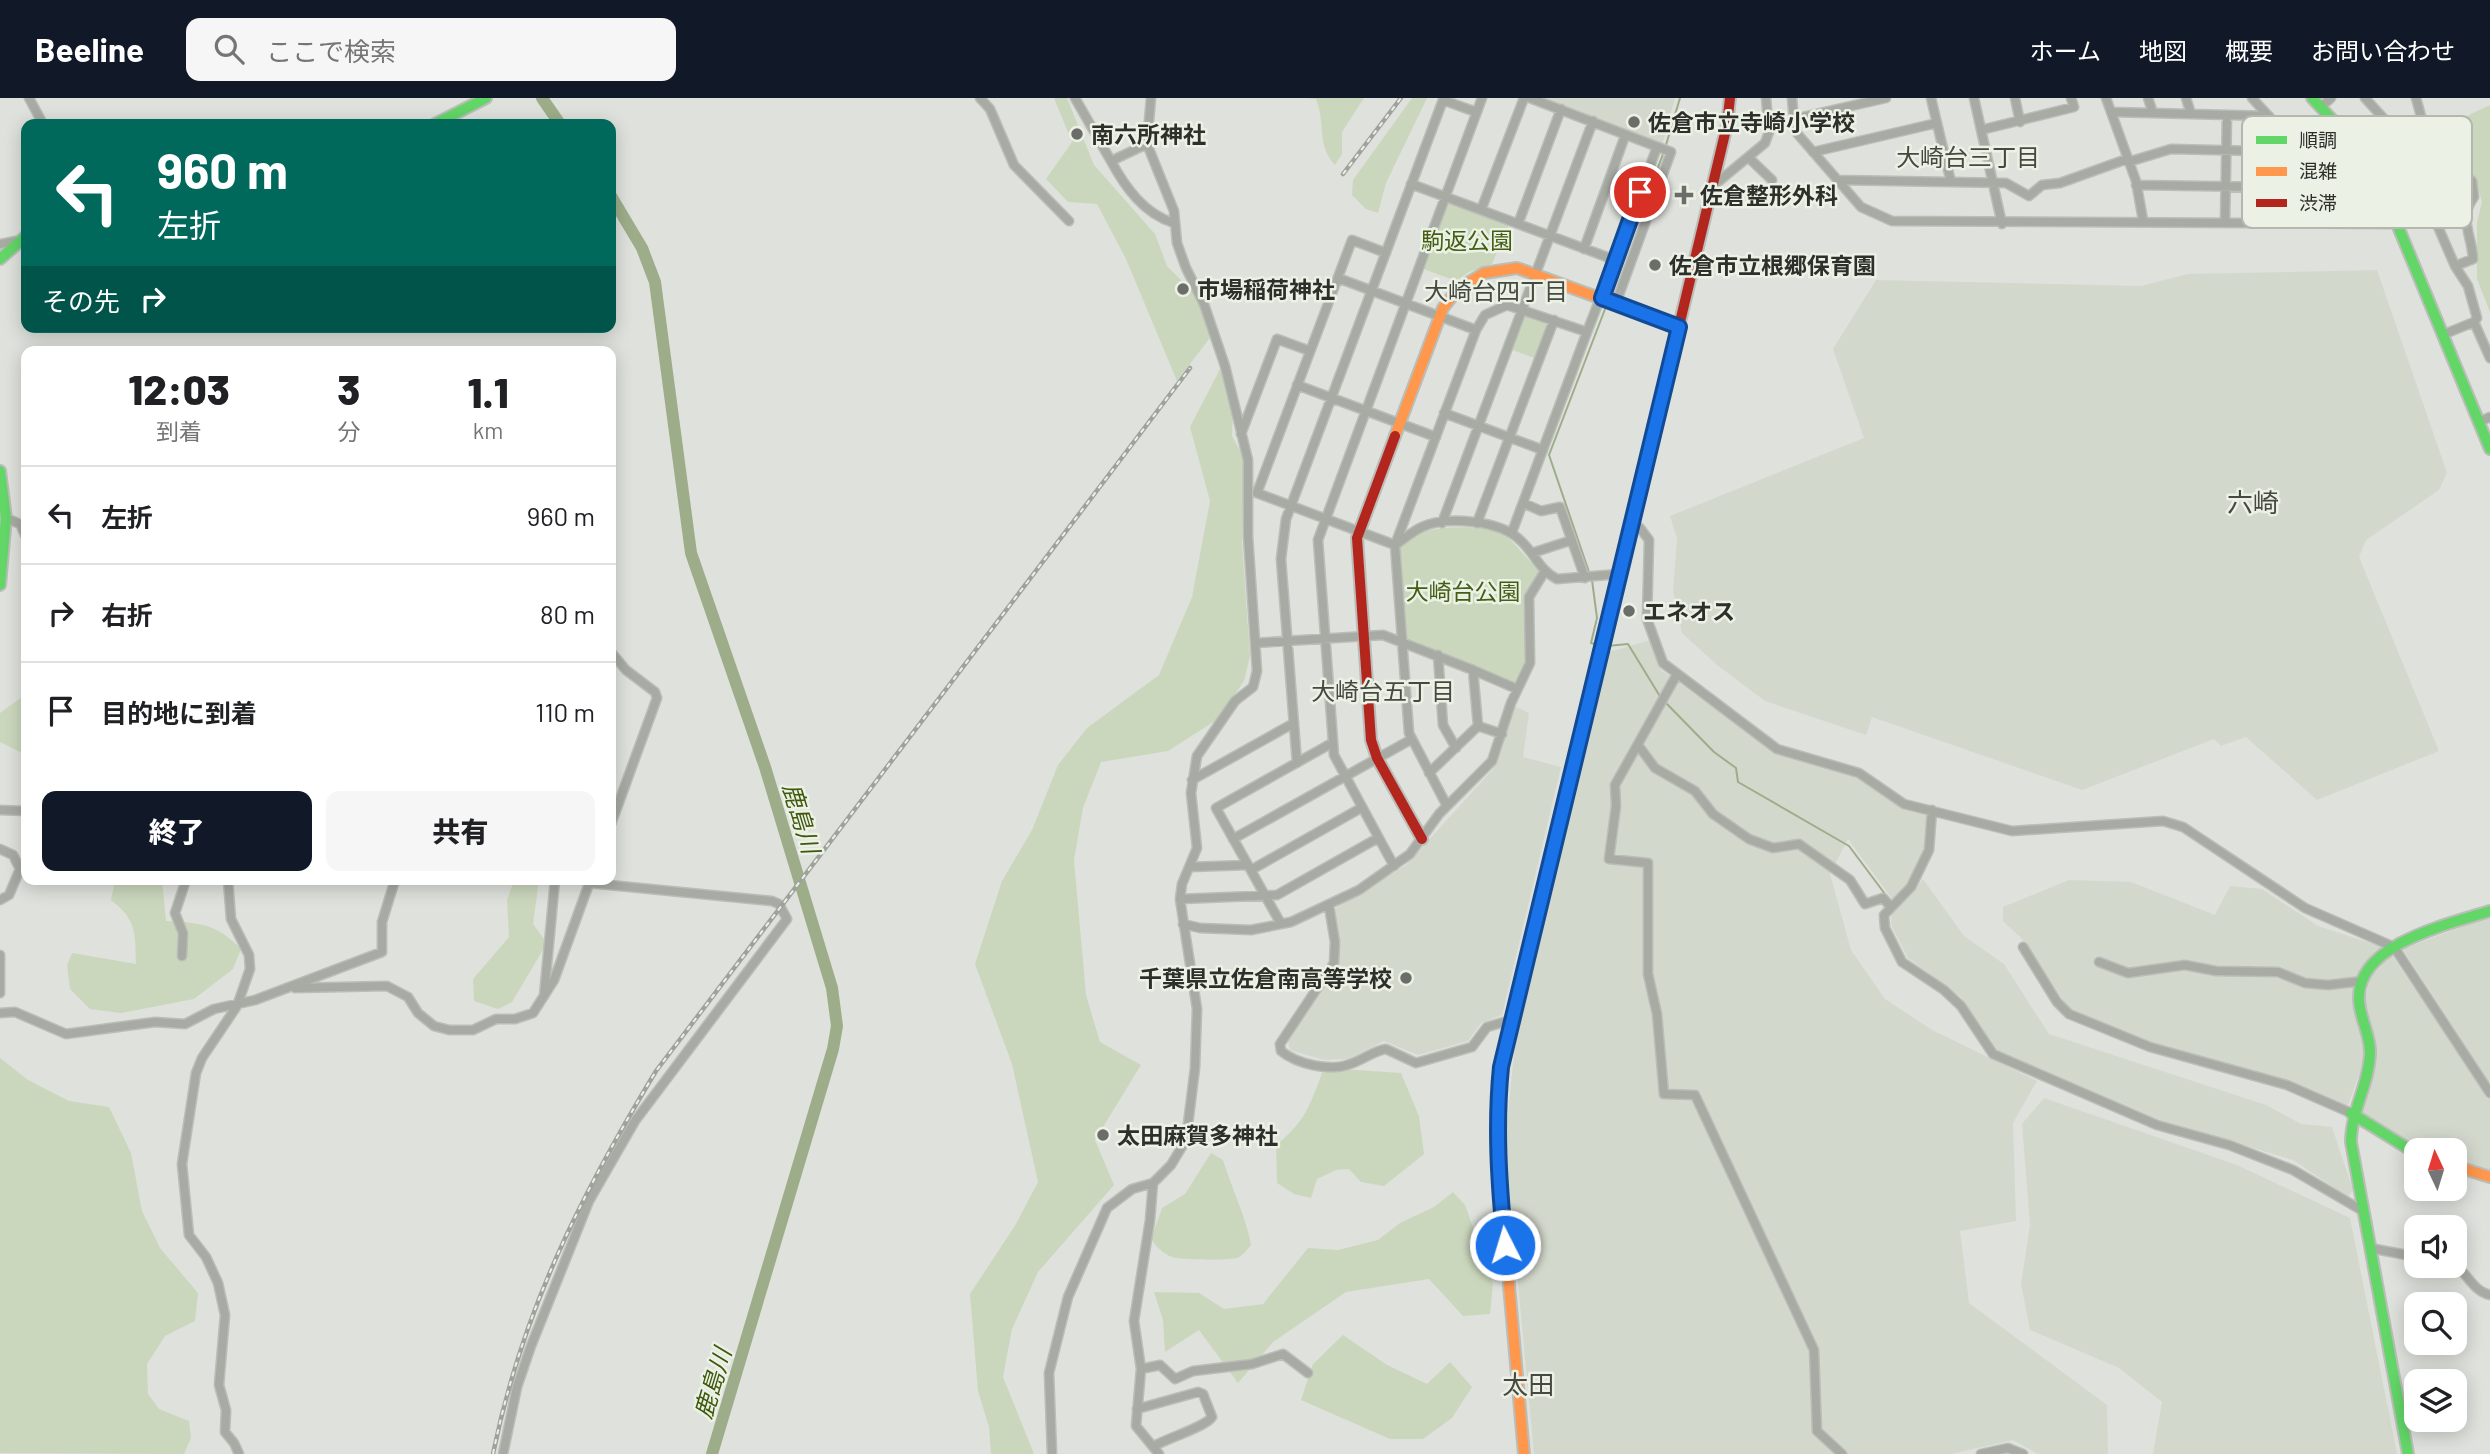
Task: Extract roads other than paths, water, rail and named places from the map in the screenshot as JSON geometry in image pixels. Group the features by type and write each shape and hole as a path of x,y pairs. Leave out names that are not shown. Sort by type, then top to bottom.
{"street":[{"path":"29,98 40,119"},
{"path":"445,119 486,98"},
{"path":"980,98 990,109 1014,165 1069,222"},
{"path":"1067,98 1076,100 1111,160 1146,209 1159,219 1174,223"},
{"path":"1052,1454 1049,1373 1068,1297 1107,1208 1132,1189 1153,1183 1171,1165 1186,1140 1194,1082 1197,1009 1180,900 1182,884 1196,848 1192,780 1200,748 1235,701 1253,687 1256,680 1247,504 1248,460 1225,366 1204,304 1186,268 1174,223 1174,211 1147,144 1151,98"},
{"path":"1394,866 1344,777 1332,743 1317,552 1324,518 1482,98"},
{"path":"1482,210 1524,98"},
{"path":"1530,98 1671,152 1616,303"},
{"path":"1524,1454 1497,1154 1497,1105 1511,1020 1632,526 1712,187 1730,98"},
{"path":"1712,187 1765,143 1769,132 1766,98"},
{"path":"1791,98 1795,131 1861,207 1892,221 2242,222"},
{"path":"1794,119 1886,98"},
{"path":"1931,98 1951,182"},
{"path":"1974,98 2002,223"},
{"path":"2015,98 2021,122"},
{"path":"1981,130 2074,107 2071,98"},
{"path":"2106,98 2136,185 2143,220"},
{"path":"2148,98 2153,113"},
{"path":"2186,98 2191,114"},
{"path":"2252,98 2269,116"},
{"path":"2312,98 2329,116"},
{"path":"2321,107 2331,98"},
{"path":"2365,98 2381,116"},
{"path":"2416,98 2421,116"},
{"path":"1297,763 1281,559 1290,506 1443,100 1476,112"},
{"path":"1518,224 1560,109"},
{"path":"2111,112 2269,116"},
{"path":"2225,222 2227,115"},
{"path":"1442,523 1592,121"},
{"path":"1813,152 1937,123"},
{"path":"1584,248 1625,136"},
{"path":"1111,160 1147,144"},
{"path":"1512,532 1657,147"},
{"path":"1838,180 2006,183 2029,195 2042,185 2060,183 2171,149 2242,150"},
{"path":"1749,158 1772,180"},
{"path":"2472,181 2472,199"},
{"path":"1411,184 1615,260"},
{"path":"2136,185 2242,186"},
{"path":"2399,228 2490,449"},
{"path":"2439,228 2455,266 2468,286 2476,318 2474,322 2490,358"},
{"path":"2455,266 2473,260 2469,228"},
{"path":"0,244 21,239"},
{"path":"0,259 21,239"},
{"path":"1385,253 1352,240 1257,493 1395,545"},
{"path":"1422,839 1377,758 1369,730 1355,547 1440,316 1455,292 1478,275 1502,268 1535,273 1679,327"},
{"path":"1338,278 1476,330"},
{"path":"1447,806 1412,739 1407,723 1395,545 1476,330 1493,310 1507,305 1522,308 1587,332"},
{"path":"1477,523 1554,320"},
{"path":"2442,335 2474,322"},
{"path":"1241,435 1277,339 1310,351"},
{"path":"1297,385 1436,437"},
{"path":"1444,413 1543,450"},
{"path":"2479,422 2490,417"},
{"path":"0,471 6,518 0,585"},
{"path":"1523,503 1541,511 1560,507 1585,578"},
{"path":"6,518 21,526"},
{"path":"1395,545 1420,528 1442,523 1497,525 1512,532 1545,571 1557,579 1620,574"},
{"path":"1632,526 1640,528 1649,540 1647,619 1658,654 1676,676 1777,748 1858,773 1904,804 2020,832 2170,822 2183,827 2305,908 2393,947 2490,1094"},
{"path":"1532,553 1572,540"},
{"path":"1183,924 1200,929 1251,930 1281,924 1329,906 1394,866 1422,839 1447,806 1485,770 1502,733 1532,653 1529,597 1545,571"},
{"path":"1255,643 1383,635 1517,689"},
{"path":"1438,655 1443,725 1456,748"},
{"path":"616,658 626,670 655,692 657,698 616,810"},
{"path":"1473,670 1479,726"},
{"path":"1676,676 1615,785 1616,806 1609,859 1648,863 1648,974 1657,1014 1664,1094 1695,1095 1814,1350 1817,1431 1842,1454"},
{"path":"1192,780 1294,723"},
{"path":"1479,726 1502,733"},
{"path":"1429,774 1479,726"},
{"path":"1233,839 1412,739"},
{"path":"1281,924 1216,808 1332,743"},
{"path":"1637,745 1655,768 1695,791 1724,823 1749,839 1773,848 1799,844 1850,880 1865,904 1884,898 1891,907"},
{"path":"1190,867 1249,867 1362,808"},
{"path":"0,810 21,811"},
{"path":"1932,810 1929,850 1911,887 1884,915 1885,928 1902,962 1936,984 1961,1006 1993,1054 2157,1125 2229,1145 2293,1170 2364,1211"},
{"path":"1180,900 1277,895 1378,838"},
{"path":"0,849 13,855 20,869 9,895 0,900"},
{"path":"182,956 183,933 174,913 184,885"},
{"path":"228,885 231,919 248,955 250,969 237,1006 195,1073 182,1164 189,1235 206,1257 221,1298 225,1332 219,1385 226,1410 225,1432 239,1454"},
{"path":"0,1013 15,1012 66,1034 155,1022 185,1024 214,1009 237,1006 382,952 382,922 393,885"},
{"path":"544,996 555,885"},
{"path":"289,988 387,986 408,997 418,1013 434,1026 449,1030 473,1030 496,1019 516,1019 533,1013 554,980 589,885"},
{"path":"503,1454 517,1387 531,1346 551,1289 595,1191 635,1121 788,916 779,904 772,901 616,885"},
{"path":"1329,906 1334,963 1280,1044 1281,1051 1286,1056 1325,1068 1349,1065 1386,1049 1416,1063 1472,1047 1487,1027 1511,1020"},
{"path":"2408,1454 2351,1142 2351,1113 2369,1062 2370,1039 2359,992 2367,968 2377,957 2393,947 2490,911"},
{"path":"2023,947 2057,1002 2069,1014 2150,1047 2287,1085 2351,1113 2404,1146"},
{"path":"0,955 0,993"},
{"path":"2099,962 2128,973 2185,965 2216,971 2278,972 2305,983 2328,985 2363,981"},
{"path":"2468,1170 2490,1177"},
{"path":"1137,1409 1198,1392 1203,1394 1212,1417 1208,1422 1174,1434 1157,1450 1136,1426 1137,1409 1141,1368 1134,1321 1153,1183"},
{"path":"2370,1248 2404,1255"},
{"path":"2467,1277 2483,1293 2490,1295"},
{"path":"1141,1368 1160,1365 1175,1379 1193,1371 1252,1364 1283,1354 1308,1373"},
{"path":"1982,1454 2008,1448 2023,1454"}],"waterway":[{"name":"鹿島川","path":"542,98 557,119"},
{"path":"1666,145 1680,98"},
{"path":"1610,296 1663,154"},
{"name":"鹿島川","path":"616,204 642,248 655,282 691,553 765,767 832,988 837,1026 833,1049 712,1454"},
{"path":"1589,572 1549,455 1607,304"},
{"path":"1592,580 1597,618 1591,643 1598,645"},
{"path":"1607,646 1628,644 1661,698"},
{"path":"1665,702 1714,752 1736,768 1738,782 1849,846 1885,894"}],"railway":[{"path":"1343,174 1401,98"},
{"path":"493,1454 520,1351 557,1255 603,1163 656,1071 1190,368"}],"place":[{"name":"佐倉市立寺崎小学校","path":"1634,122"},
{"name":"南六所神社","path":"1077,134"},
{"name":"佐倉整形外科","path":"1684,195"},
{"name":"佐倉市立根郷保育園","path":"1655,265"},
{"name":"市場稲荷神社","path":"1183,289"},
{"name":"エネオス","path":"1629,611"},
{"name":"千葉県立佐倉南高等学校","path":"1406,978"},
{"name":"太田麻賀多神社","path":"1103,1135"}],"district":[{"name":"大崎台三丁目","path":"1968,156"},
{"name":"大崎台四丁目","path":"1496,290"},
{"name":"六崎","path":"2253,501"},
{"name":"大崎台五丁目","path":"1383,690"},
{"name":"太田","path":"1528,1383"}],"park label":[{"name":"駒返公園","path":"1467,240"},
{"name":"大崎台公園","path":"1463,591"}]}
